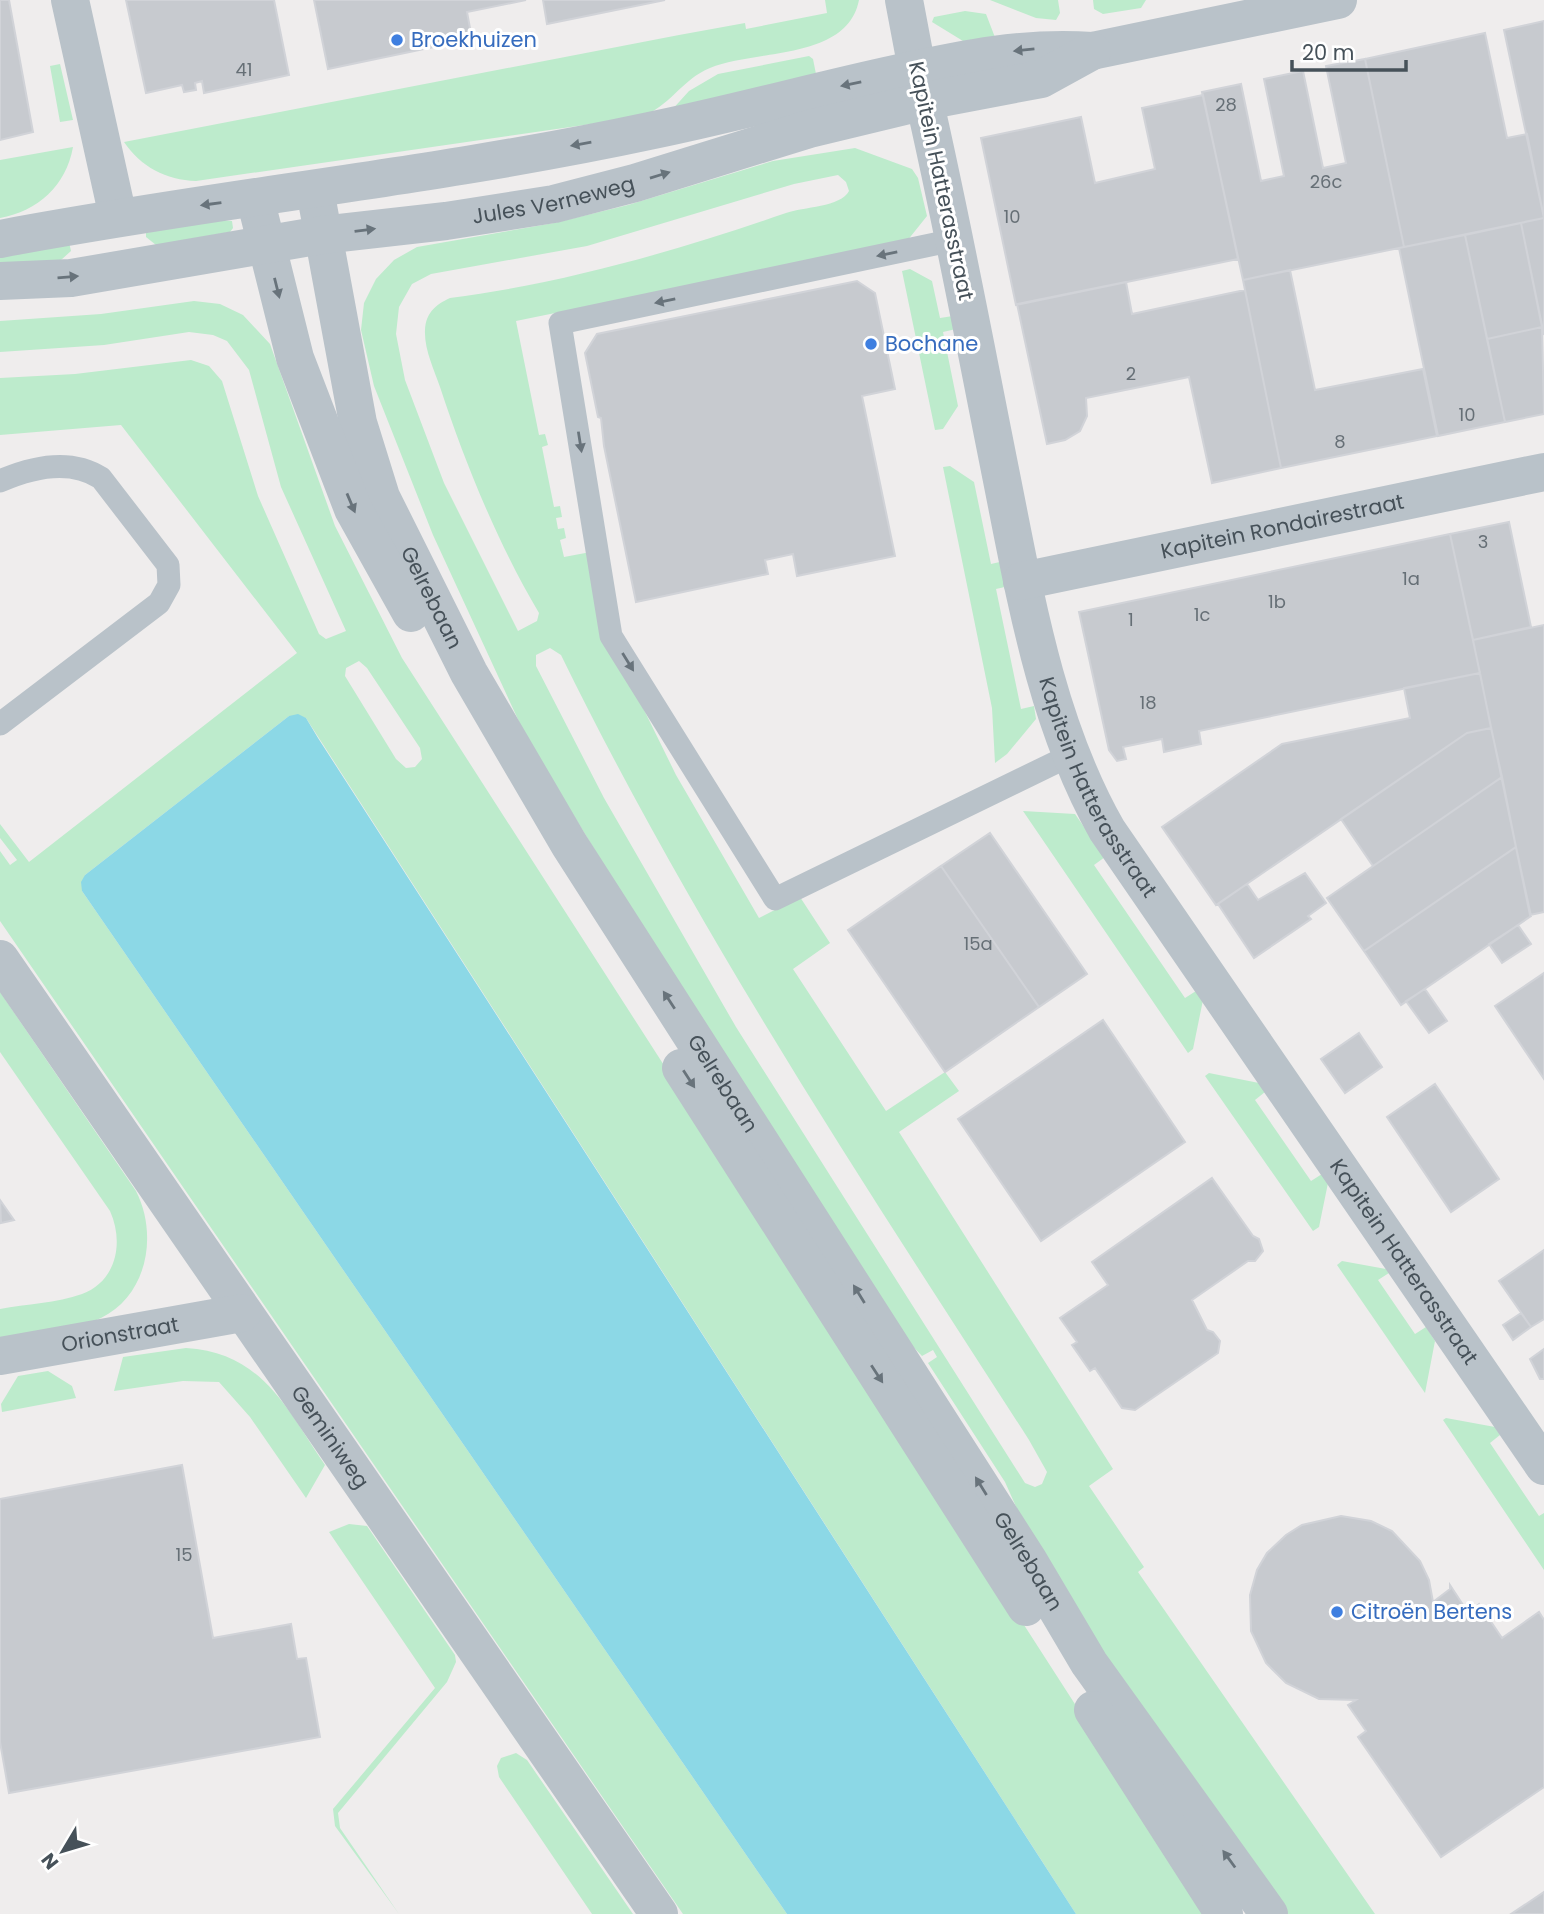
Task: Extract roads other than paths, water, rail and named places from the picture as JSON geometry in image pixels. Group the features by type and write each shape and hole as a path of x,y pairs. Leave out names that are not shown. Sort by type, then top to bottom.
{"street":[{"path":"70,0 118,217"},
{"name":"Kapitein Hatterasstraat","path":"904,0 1022,581 1069,756 1107,830 1544,1466"},
{"name":"Jules Verneweg","path":"0,239 118,217 315,190 921,85 1041,79 1092,51 1338,0"},
{"name":"Jules Verneweg","path":"0,281 71,278 322,235 446,221 592,196 809,129 921,85"},
{"name":"Gelrebaan","path":"315,190 358,423 381,497 469,673 569,844 999,1514 1089,1663 1269,1914"},
{"name":"Gelrebaan","path":"255,198 295,358 353,509 549,860 1224,1914"},
{"name":"Kapitein Rondairestraat","path":"1022,581 1544,472"},
{"name":"Geminiweg","path":"0,959 659,1914"},
{"name":"Orionstraat","path":"0,1356 242,1313"}],"lane":[{"path":"954,240 560,323 611,636 775,899 1069,756"},
{"path":"0,481 33,469 70,466 100,478 168,565 169,585 159,603 0,723"}],"water":[{"path":"298,714 306,718 1076,1914 787,1914 82,891 81,882 85,875 289,716"}],"place":[{"name":"Broekhuizen","path":"397,40"},
{"name":"Bochane","path":"871,344"},
{"name":"Citroën Bertens","path":"1337,1612"}]}
